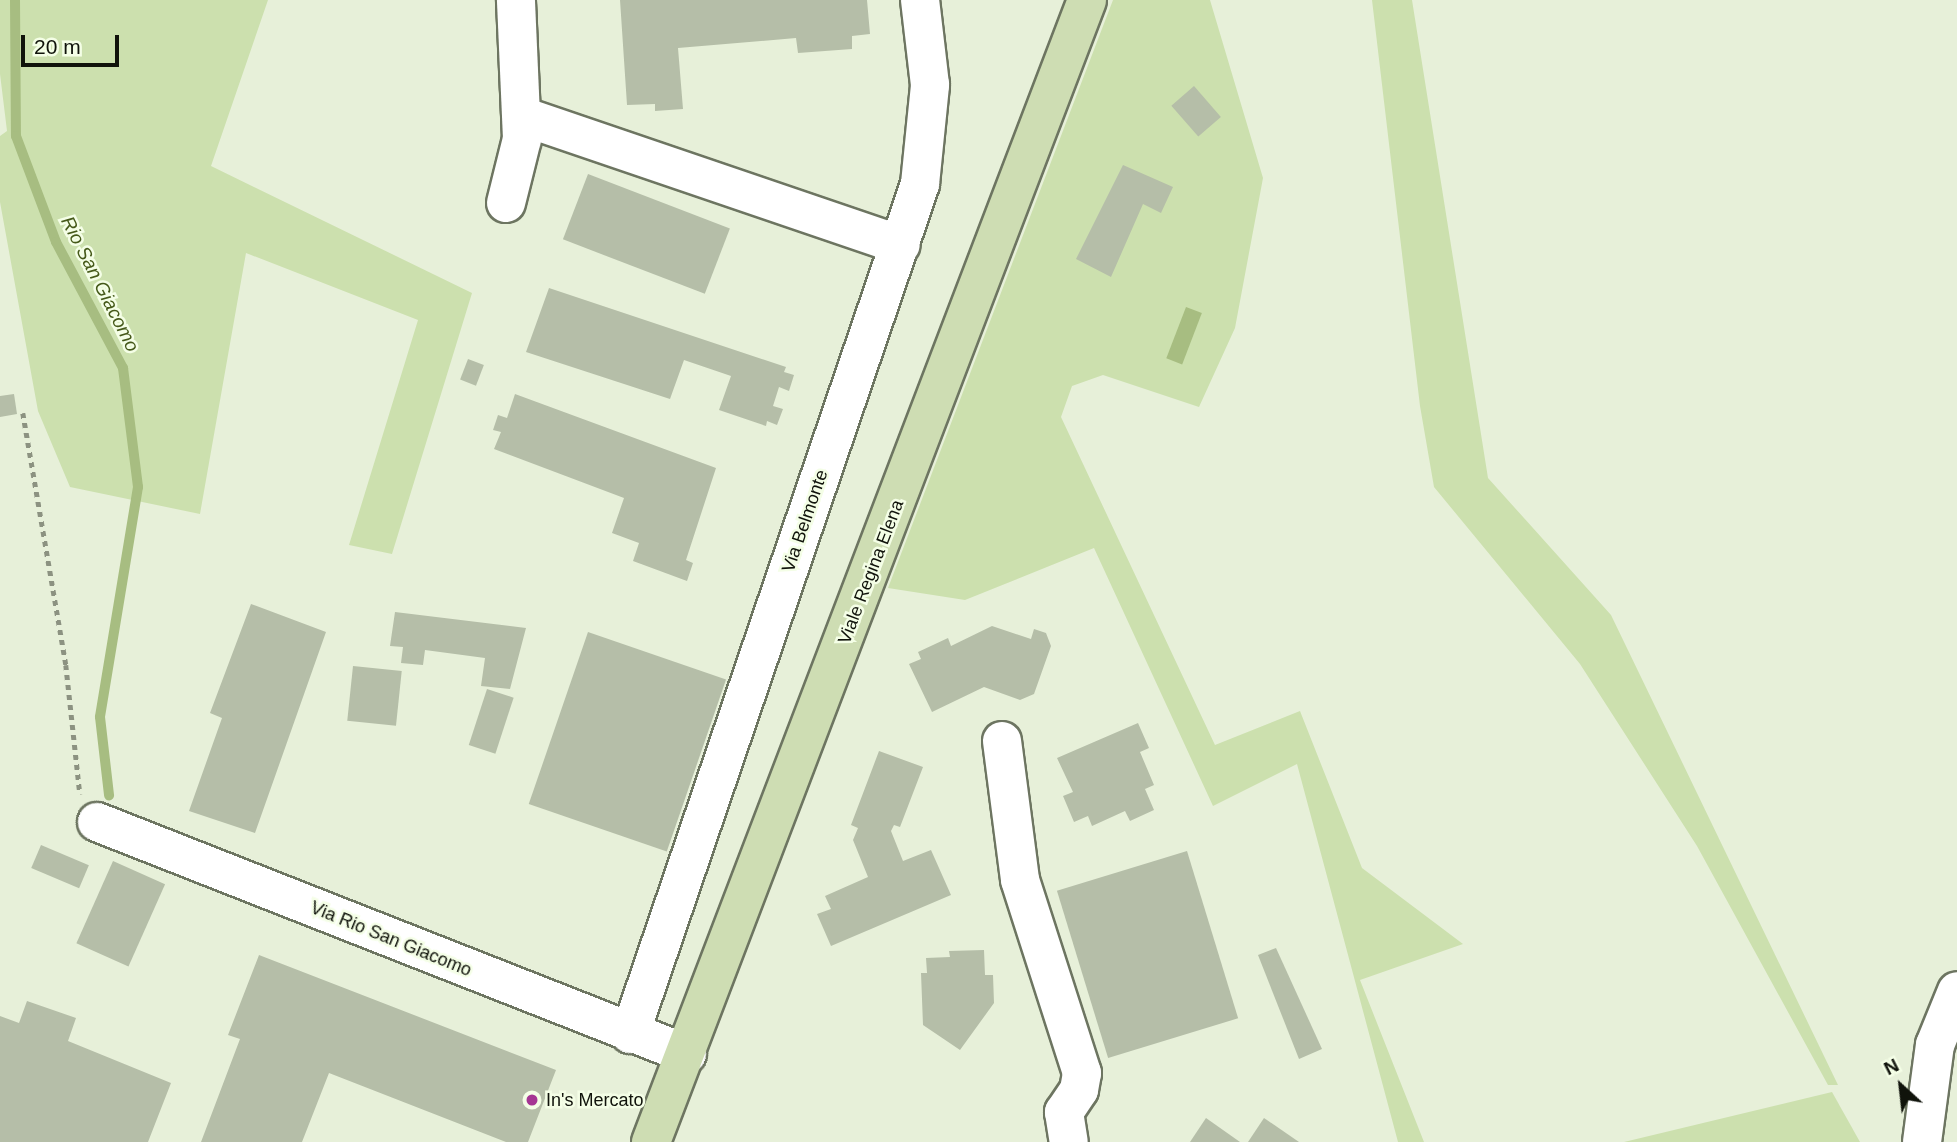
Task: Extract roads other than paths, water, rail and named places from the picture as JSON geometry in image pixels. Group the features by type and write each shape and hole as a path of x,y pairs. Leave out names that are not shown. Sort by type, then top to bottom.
{"main road":[{"name":"Viale Regina Elena","path":"651,1142 687,1054 1087,0"}],"street":[{"path":"506,203 522,116 516,0"},
{"name":"Via Belmonte","path":"630,1034 920,184 927,134 929,49 920,0"},
{"path":"522,116 901,245"},
{"path":"1002,741 1020,880 1082,1073 1079,1090 1064,1112 1069,1142"},
{"name":"Via Rio San Giacomo","path":"97,822 630,1034 687,1054"},
{"path":"1922,1142 1935,1045 1957,991"}],"waterway":[{"name":"Rio San Giacomo","path":"15,0 16,136 56,242 123,368 138,487 100,717 109,795"}],"place":[{"name":"In's Mercato","path":"532,1100"}]}
